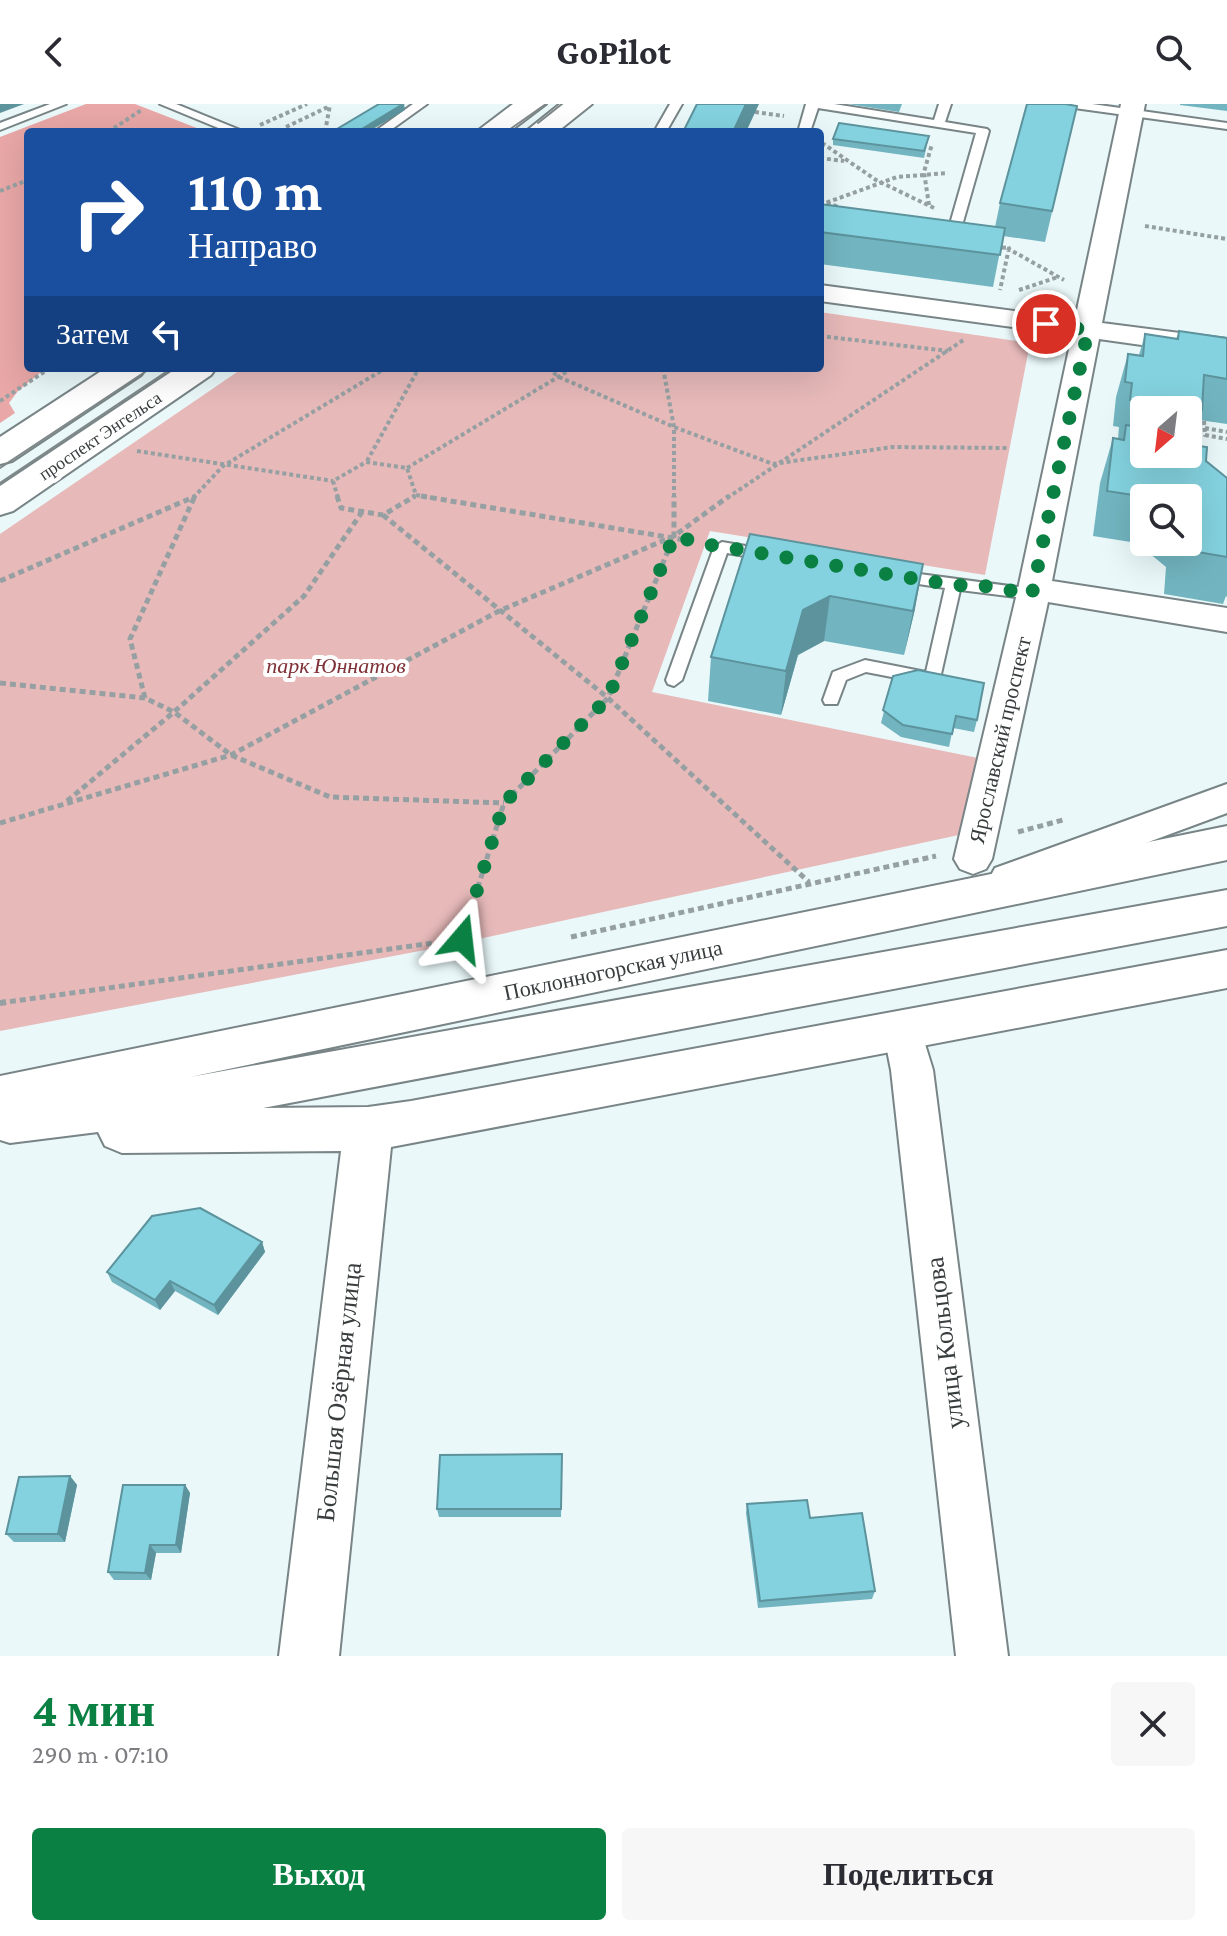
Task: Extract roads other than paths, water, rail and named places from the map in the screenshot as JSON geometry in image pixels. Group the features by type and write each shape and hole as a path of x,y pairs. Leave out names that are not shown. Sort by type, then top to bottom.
{"main road":[{"path":"496,128 532,104"},
{"path":"545,128 578,104"},
{"name":"проспект Энгельса","path":"0,453 123,372"},
{"name":"проспект Энгельса","path":"0,503 193,372"},
{"name":"Поклонногорская улица","path":"0,1097 963,869 1227,843"},
{"path":"0,1123 233,1093 1227,908"},
{"path":"0,1133 368,1129 1227,969"},
{"name":"Большая Озёрная улица","path":"309,1656 368,1129"}],"street":[{"name":"Ярославский проспект","path":"963,869 1033,592 1132,108"},
{"path":"824,294 1227,348"},
{"path":"1033,592 1227,620"},
{"path":"963,869 1227,798"},
{"name":"улица Кольцова","path":"903,1030 912,1070 982,1656"}],"lane":[{"path":"0,127 60,104"},
{"path":"166,104 229,128"},
{"path":"386,128 421,104"},
{"path":"662,128 676,104"},
{"path":"805,128 813,104 983,131 952,238 989,245"},
{"path":"938,124 945,104"},
{"path":"1067,104 1132,108 1227,126"},
{"path":"674,680 722,547 783,557"},
{"path":"876,572 953,585 1033,592"},
{"path":"831,700 839,676 865,666 933,679 953,585"}],"tram line":[{"path":"512,128 546,104"},
{"path":"538,123 562,104"},
{"path":"0,468 145,372"},
{"path":"0,483 166,372"}],"park label":[{"name":"парк Юннатов","path":"336,665"}]}
